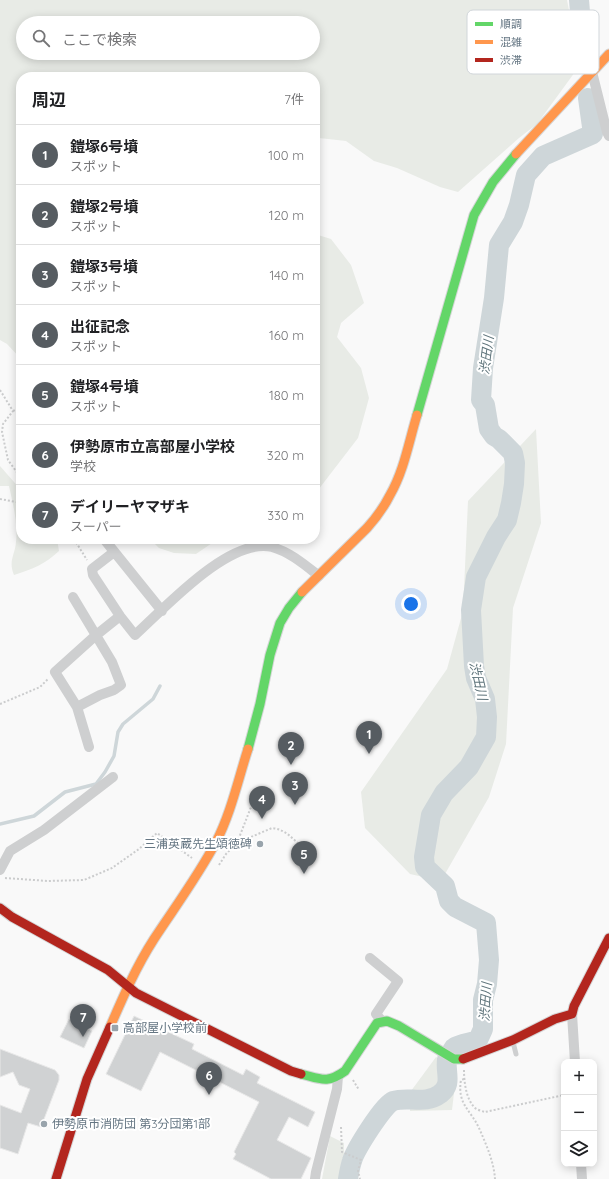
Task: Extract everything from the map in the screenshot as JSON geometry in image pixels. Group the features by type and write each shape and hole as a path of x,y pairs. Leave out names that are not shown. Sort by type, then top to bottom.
{"street":[{"path":"599,65 609,54"},
{"path":"56,1179 88,1079 127,986 153,940 203,866 217,840 232,800 253,733 270,655 280,623 295,600 367,528 383,508 397,481 474,215 480,201 518,151 590,74"},
{"path":"592,74 609,136"},
{"path":"108,544 162,611"},
{"path":"114,552 92,569 94,575 120,616 135,635 205,572 241,551 256,546 273,548 284,552 319,576"},
{"path":"73,597 95,636 112,662 121,685 114,690 100,695 77,707"},
{"path":"89,747 77,707 55,672 120,616"},
{"path":"0,870 10,851 44,830 113,777"},
{"path":"0,908 12,917 97,963 113,973 136,993 291,1071 327,1080 338,1076 345,1071 377,1024 382,1021 387,1021 399,1026 454,1059 463,1059 513,1040 555,1019 572,1014"},
{"path":"575,1059 572,1014 574,1006 609,938"},
{"path":"370,958 385,964 398,981 376,1014 382,1021"},
{"path":"315,1179 338,1089 338,1076"},
{"path":"581,1167 582,1179"}],"lane":[{"path":"513,1040 516,1054"}],"path":[{"path":"0,390 13,410"},
{"path":"16,409 13,410 3,424 2,432 8,460 16,471"},
{"path":"0,499 16,502"},
{"path":"78,544 92,569"},
{"path":"0,704 40,687 55,672"},
{"path":"237,843 251,807"},
{"path":"216,870 226,854 237,843 272,828 285,832 302,847"},
{"path":"0,878 48,881 84,880 112,868 139,849 157,833 203,866"},
{"path":"463,1059 464,1079 470,1101 475,1108 486,1112 561,1096"},
{"path":"464,1079 461,1080 460,1090 464,1105 479,1127 494,1169 495,1179"},
{"path":"341,1127 342,1152 362,1160 358,1171 360,1179"}],"shaded area":[{"path":"0,0 567,0 569,10 467,10 467,74 574,74 537,124 458,192 440,187 397,168 374,161 346,141 320,138 320,72 16,72 16,354 7,344 0,340"},
{"path":"320,236 331,239 351,265 364,303 341,323 337,337 361,368 369,398 358,438 320,487"},
{"path":"536,429 541,523 513,608 506,744 489,797 441,881 410,874 365,828 361,792 447,669 463,611 468,501"},
{"path":"0,466 16,484 16,521 9,486 0,486"},
{"path":"16,542 16,544 58,544 59,551 38,566 14,575 12,570 12,562"},
{"path":"155,544 211,544 196,554 174,553 159,548"},
{"path":"436,1057 457,1068 452,1110 410,1111 411,1091"},
{"path":"330,1136 344,1143 344,1159 341,1179 322,1179"}],"building":[{"path":"134,1016 194,1044 192,1049 243,1075 246,1069 260,1077 257,1083 315,1112 308,1127 289,1117 277,1140 311,1158 301,1179 271,1179 233,1159 236,1154 234,1152 259,1102 160,1052 141,1091 106,1074"},
{"path":"69,1019 92,1031 84,1048 60,1037"},
{"path":"0,1049 55,1070 59,1075 59,1080 41,1127 28,1123 18,1154 0,1148 0,1105 21,1113 30,1089 19,1085 13,1072 0,1077"}],"waterway":[{"name":"渋田川","path":"579,0 580,10"},
{"name":"渋田川","path":"348,1179 354,1155 358,1147 383,1110 393,1101 405,1099 423,1100 440,1094 446,1086 448,1078 447,1059 451,1052 457,1046 478,1040 483,1029 483,1000 487,984 489,960 486,923 455,907 449,901 445,886 425,867 424,857 431,815 444,793 469,767 486,737 487,717 485,699 476,678 474,666 471,610 476,577 496,537 507,520 514,484 515,463 513,453 494,436 489,429 485,405 481,400 483,368 494,298 499,245 513,222 519,205 526,175 543,156 593,134 588,98"},
{"path":"0,824 34,816 65,792 96,784 114,756 118,732 123,724 153,699 160,686"}],"traffic: fast":[{"path":"417,415 474,215 493,182 516,154"},
{"path":"248,749 260,704 270,655 280,623 289,608 302,592"},
{"path":"301,1074 319,1079 328,1079 339,1075 345,1071 377,1023 387,1021 399,1026 454,1059 463,1059"}],"traffic: slow":[{"path":"599,65 609,54"},
{"path":"516,154 590,74"},
{"path":"302,592 367,528 377,516 388,499 399,476 417,415"},
{"path":"110,1027 141,960 194,879 216,842 230,808 248,749"}],"traffic: jam":[{"path":"0,908 12,917 108,970 136,993 291,1071 301,1074"},
{"path":"463,1059 513,1040 555,1019 572,1014 574,1006 609,938"},
{"path":"56,1179 87,1079 110,1027"}],"place":[{"name":"鎧塚6号墳","path":"369,754"},
{"name":"鎧塚2号墳","path":"291,765"},
{"name":"鎧塚3号墳","path":"295,805"},
{"name":"出征記念","path":"262,819"},
{"name":"三浦英蔵先生頌徳碑","path":"260,844"},
{"name":"鎧塚4号墳","path":"304,874"},
{"name":"高部屋小学校前","path":"115,1028"},
{"name":"デイリーヤマザキ","path":"83,1037"},
{"name":"伊勢原市立高部屋小学校","path":"209,1095"},
{"name":"伊勢原市消防団 第3分団第1部","path":"44,1124"}]}
